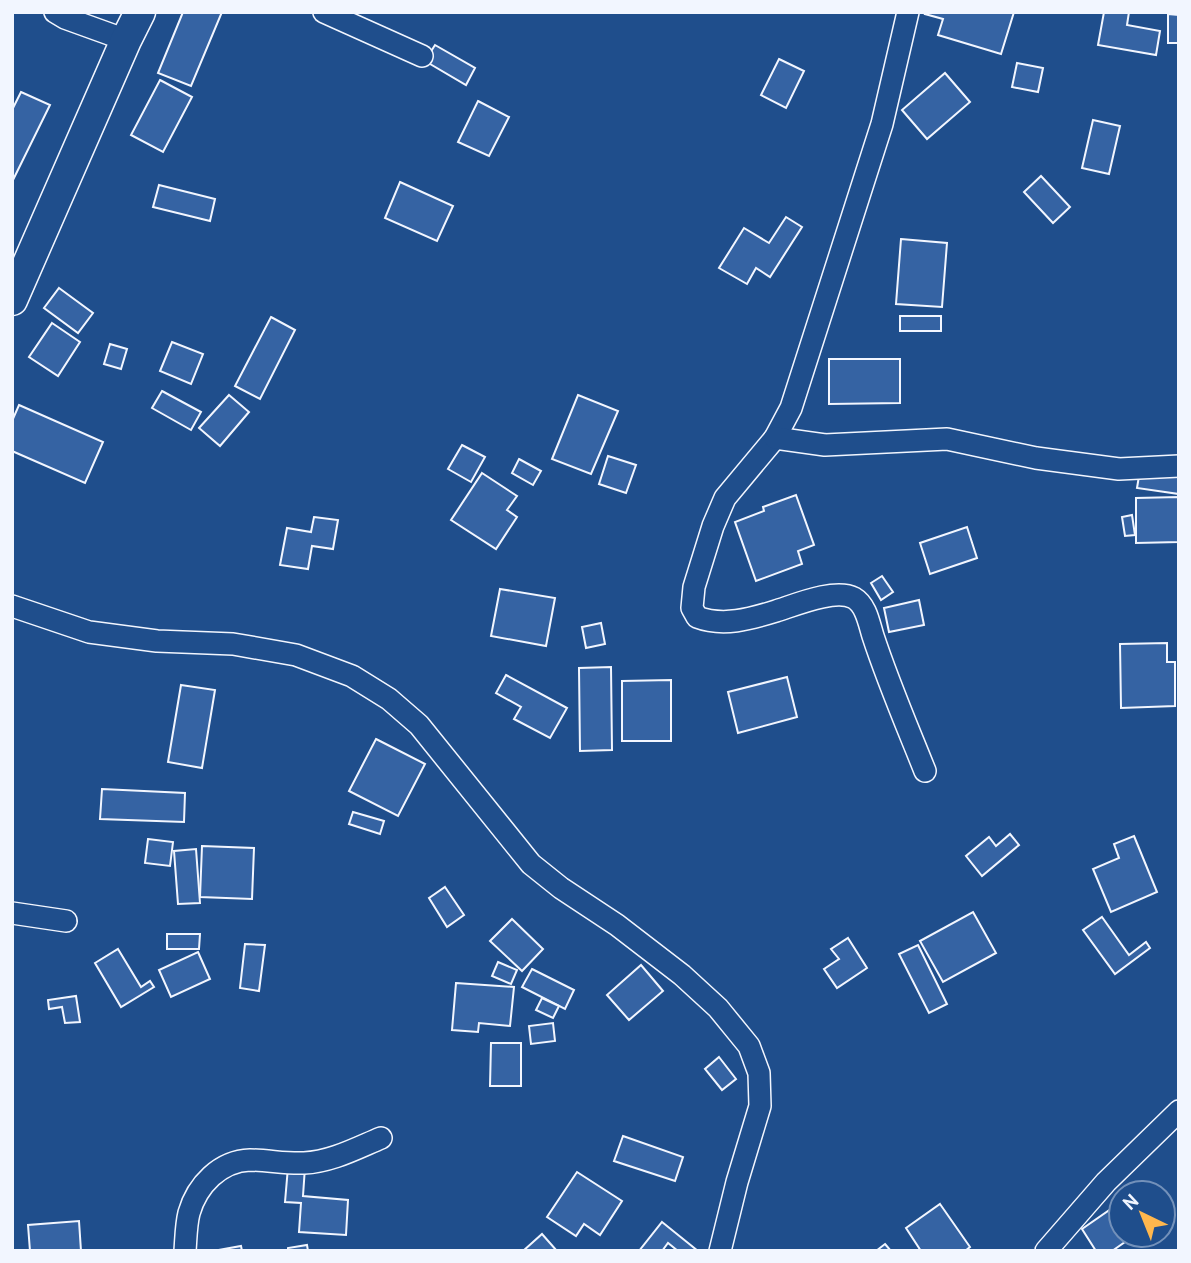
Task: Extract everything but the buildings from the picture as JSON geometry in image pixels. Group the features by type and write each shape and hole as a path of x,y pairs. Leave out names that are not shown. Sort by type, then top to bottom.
{"main road":[{"path":"12,300 126,40 141,12"}],"street":[{"path":"55,12 126,40"},
{"path":"324,12 422,56"},
{"path":"908,12 882,124 803,375 791,408 775,438 725,498 713,526 694,587 692,608 697,617 724,623 757,617 827,596 843,595 855,598 863,608 884,672 925,771"},
{"path":"775,438 825,445 947,439 1036,458 1119,469 1179,466"},
{"path":"12,606 89,632 157,641 233,644 296,655 352,676 389,699 419,725 531,864 682,975 718,1008 749,1046 759,1073 760,1106 720,1251"},
{"path":"12,913 66,921"},
{"path":"1046,1251 1106,1182 1179,1111"},
{"path":"185,1251 188,1217 193,1200 206,1181 224,1167 248,1160 306,1163 343,1154 381,1138"}]}
